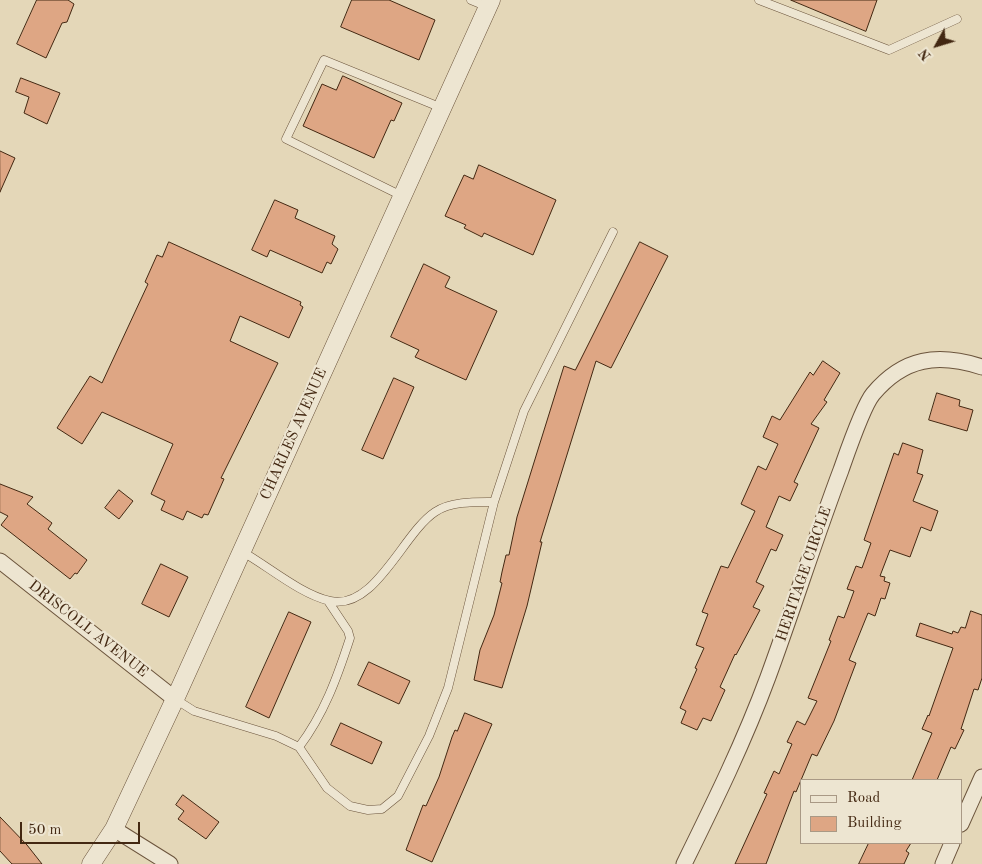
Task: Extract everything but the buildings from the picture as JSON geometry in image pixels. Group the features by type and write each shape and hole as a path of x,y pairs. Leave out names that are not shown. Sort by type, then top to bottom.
{"street":[{"name":"CHARLES AVENUE","path":"91,864 114,829 489,4"},
{"name":"HERITAGE CIRCLE","path":"684,864 737,756 768,677 804,568 849,448 872,395 899,370 919,360 938,358 982,367"},
{"name":"DRISCOLL AVENUE","path":"0,562 174,699"},
{"path":"962,822 982,777"},
{"path":"114,829 170,864"},
{"path":"943,864 952,844"}],"lane":[{"path":"471,0 489,4"},
{"path":"759,0 889,50 957,19"},
{"path":"402,196 286,139 324,60 442,108"},
{"path":"174,699 194,711 276,736 299,748 327,788 350,806 368,810 382,809 398,796 429,736 448,688 494,502 524,411 538,379 614,232"},
{"path":"240,551 308,592 328,601 341,603 352,599 374,583 387,569 419,525 435,512 444,507 494,502"},
{"path":"299,748 315,726 336,682 350,638 328,601"}]}
